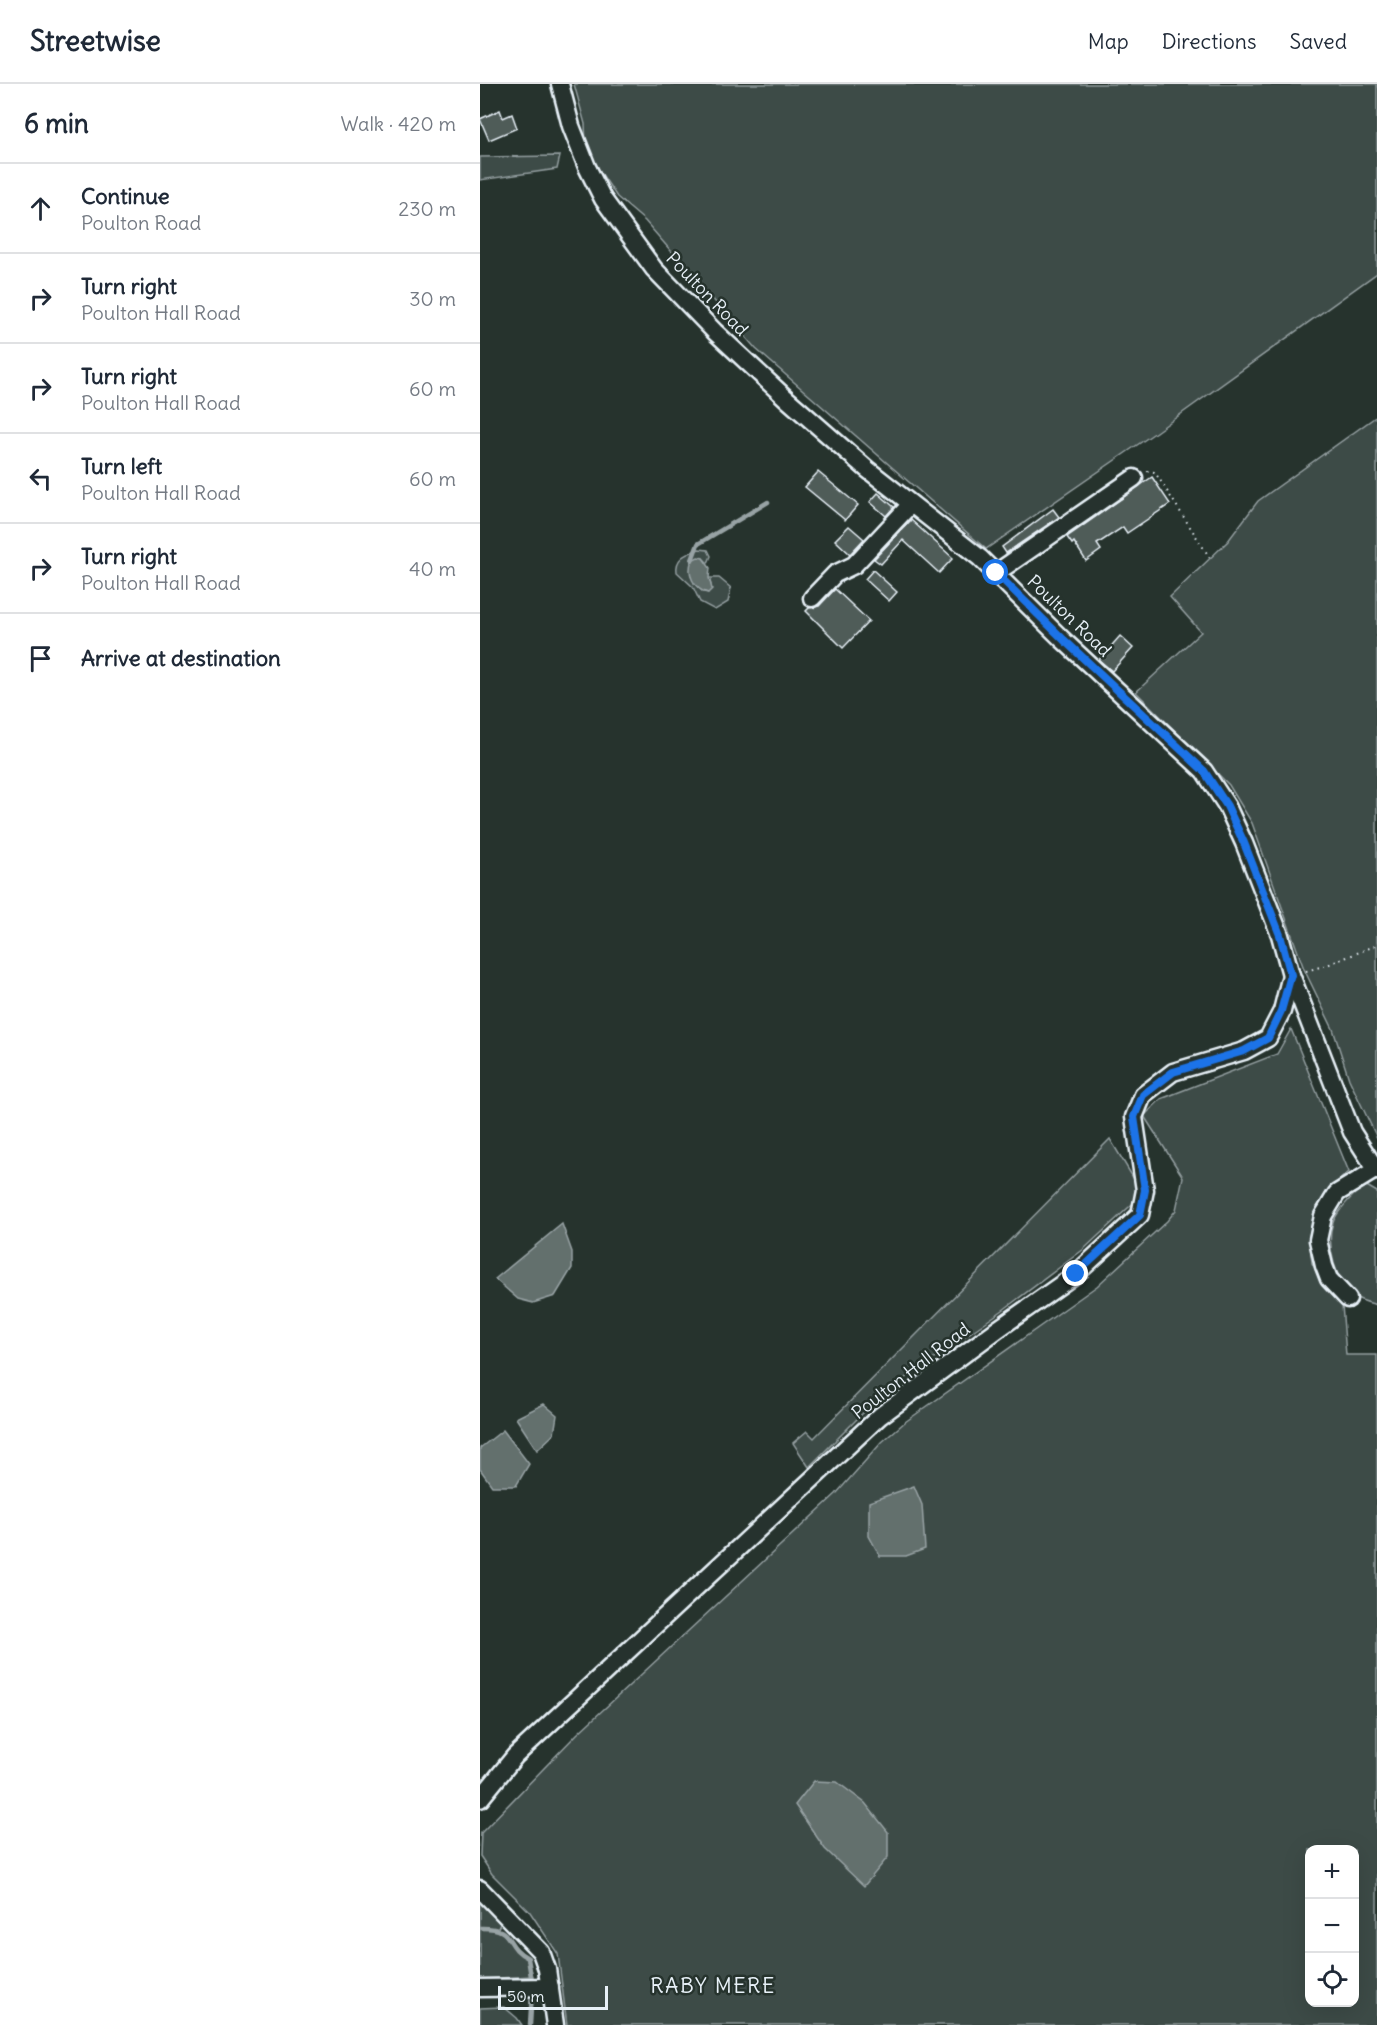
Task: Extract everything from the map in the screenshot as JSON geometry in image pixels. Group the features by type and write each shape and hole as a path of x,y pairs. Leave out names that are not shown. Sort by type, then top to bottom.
{"street":[{"name":"Poulton Road","path":"560,84 571,126 603,199 654,269 715,332 788,400 867,469 980,558 1188,755 1210,780 1227,806 1244,843 1280,935 1291,975 1352,1132 1376,1170"},
{"path":"996,573 1134,478"},
{"path":"812,598 835,574 854,565 911,504"},
{"name":"Poulton Hall Road","path":"480,1799 515,1755 880,1416 1076,1274 1140,1215 1145,1190 1134,1117 1143,1095 1173,1072 1244,1051 1268,1038 1281,1011 1291,975"},
{"path":"1348,1299 1329,1279 1324,1266 1318,1240 1323,1216 1337,1193 1376,1170"},
{"path":"480,1889 541,1952 555,2025"},
{"path":"480,1988 547,1988"}],"path":[{"path":"1134,478 1143,472 1154,472 1210,558"},
{"path":"1291,975 1327,965 1377,945"}],"shaded area":[{"path":"574,84 1377,84 1377,273 1156,432 986,549 756,349 645,221 617,197 595,164 586,144 585,124"},
{"path":"560,156 557,169 480,180 480,157"},
{"path":"1377,416 1377,1138 1349,1079 1333,1029 1304,969 1252,823 1229,785 1136,692 1201,632 1170,597 1228,541 1258,501"},
{"path":"699,549 708,550 711,556 708,563 703,558 694,583 703,592 708,593 711,585 709,578 719,578 731,588 728,602 715,610 700,602 693,587 677,572 680,559"},
{"path":"698,557 703,558 710,568 709,578 712,589 708,593 692,580 690,565 692,560"},
{"path":"1291,1029 1349,1172 1328,1189 1315,1211 1309,1236 1312,1263 1323,1286 1342,1305 1346,1355 1377,1355 1377,2025 567,2025 558,1954 530,1912 492,1874 480,1856 481,1833 577,1734 836,1494 882,1442 905,1422 1097,1286 1167,1221 1176,1210 1183,1177 1144,1116 1161,1099 1277,1054"},
{"path":"1110,1139 1143,1194 1084,1249 1003,1310 881,1395 809,1467 793,1443 807,1431 814,1438"},
{"path":"1365,1185 1377,1192 1377,1305 1361,1300 1344,1285 1338,1275 1331,1252 1330,1240 1334,1220 1340,1210"},
{"path":"562,1224 572,1252 572,1268 555,1296 533,1303 518,1299 495,1279"},
{"path":"544,1404 557,1415 554,1434 537,1450 516,1418"},
{"path":"503,1430 529,1464 516,1486 492,1486 480,1469 480,1448"},
{"path":"914,1486 922,1505 925,1549 906,1556 880,1556 869,1536 869,1502"},
{"path":"814,1781 837,1782 865,1803 888,1832 888,1857 864,1886 825,1849 795,1805"},
{"path":"480,1901 501,1922 498,1928 528,1958 533,1976 480,1979"},
{"path":"504,2007 522,2025 480,2025 480,2008"}],"building":[{"path":"500,110 503,118 512,114 517,128 489,140 480,119"},
{"path":"818,472 858,505 845,520 805,487"},
{"path":"1152,477 1170,504 1127,533 1123,527 1097,544 1101,550 1086,561 1074,542 1072,544 1067,537"},
{"path":"878,493 894,507 886,516 870,502"},
{"path":"1053,509 1059,517 1006,553 1002,547"},
{"path":"911,520 953,558 939,573 903,540 881,564 874,559"},
{"path":"849,526 864,539 850,554 835,540"},
{"path":"873,570 897,592 889,601 865,579"},
{"path":"835,589 869,621 843,648 806,611 819,606"},
{"path":"1120,636 1133,648 1112,671 1099,660"}],"waterway":[{"path":"692,560 698,544 768,502"},
{"path":"480,1928 499,1930 520,1953 528,1958 532,1983"},
{"path":"530,2025 532,1991"}],"district":[{"name":"RABY MERE","path":"713,1986"}],"route":[{"path":"996,573 1204,771 1227,806 1244,843 1280,935 1291,975 1281,1011 1268,1038 1244,1051 1173,1072 1143,1095 1134,1117 1145,1190 1140,1215 1076,1274"}]}
